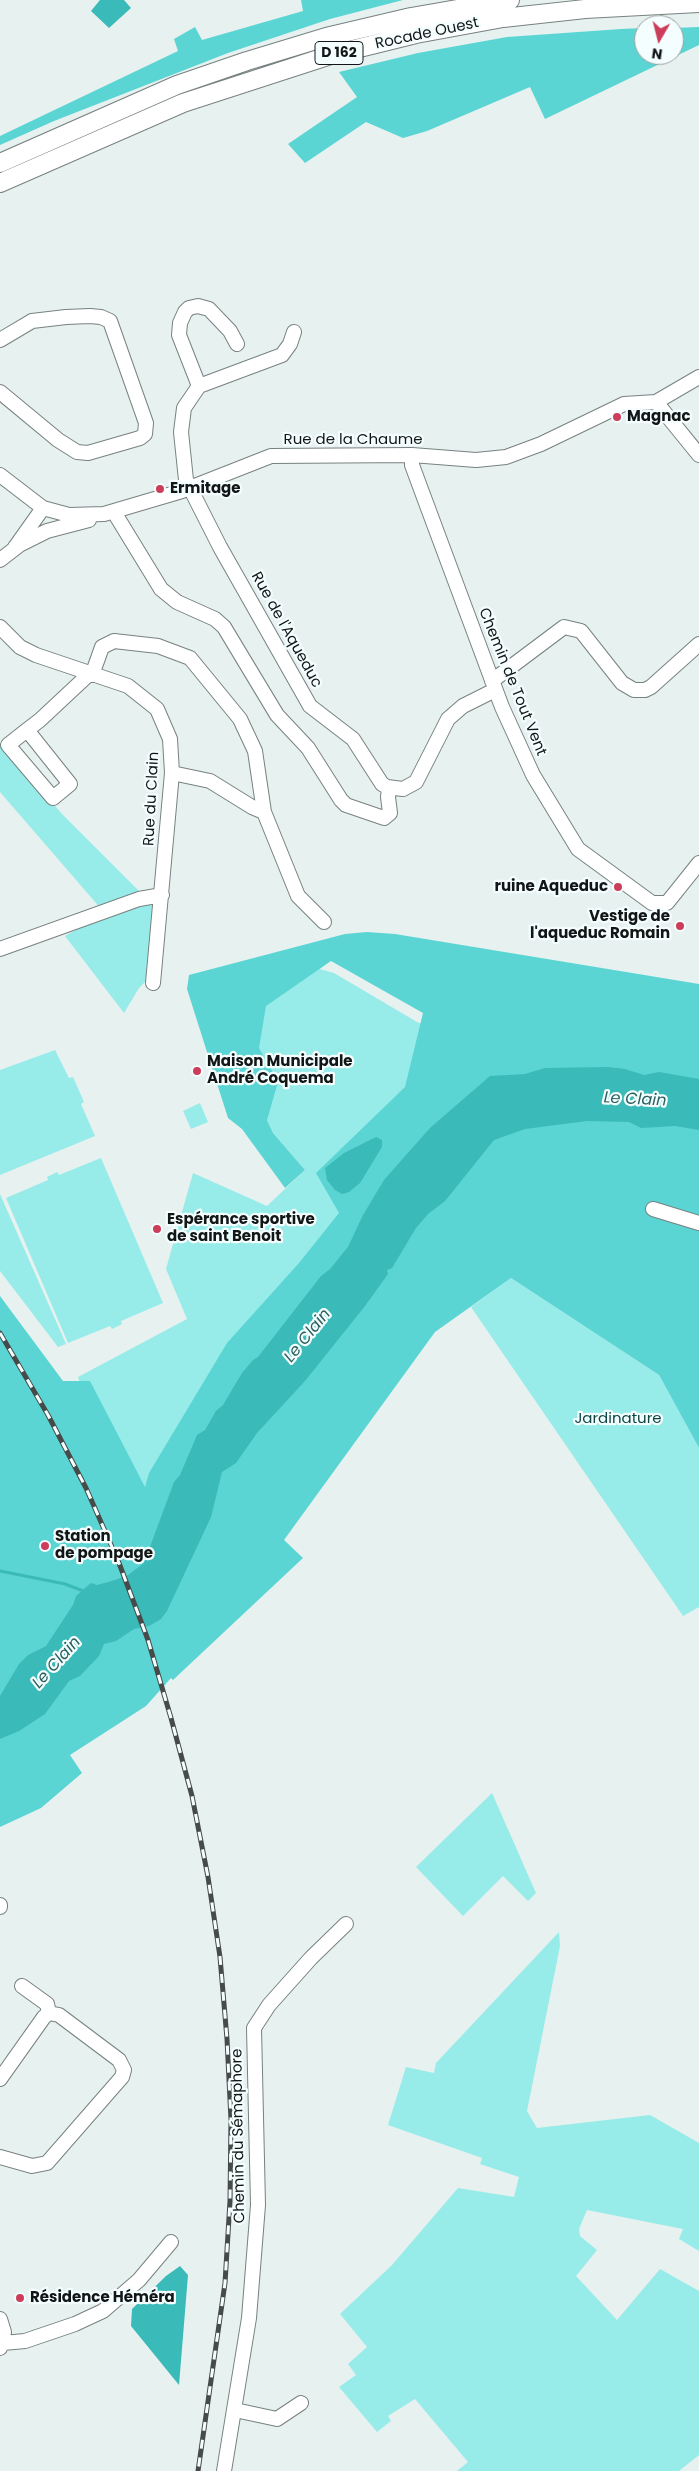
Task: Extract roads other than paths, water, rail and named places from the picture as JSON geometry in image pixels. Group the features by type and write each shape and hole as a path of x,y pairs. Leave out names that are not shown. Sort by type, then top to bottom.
{"main road":[{"name":"Rocade Ouest","path":"0,162 160,92 247,61 326,37 412,17 510,0"},
{"name":"Rocade Ouest","path":"0,183 183,103 331,55 416,34 503,18 585,9 699,3"}],"street":[{"path":"199,386 179,335 180,323 185,312 189,308 198,306 209,309 230,331 237,344"},
{"path":"0,340 32,321 66,317 101,317 110,321 118,339 146,424 145,434 140,438 88,453 77,452 70,449 0,392"},
{"path":"188,488 181,444 182,420 187,402 199,386 282,355 290,344 294,332"},
{"path":"699,377 656,402 699,455"},
{"name":"Rue de la Chaume","path":"49,511 84,516 109,513 188,488 271,456 412,455 469,460 506,457 541,444 624,404 656,402"},
{"name":"Chemin de Tout Vent","path":"412,455 412,465 494,685 532,776 578,849 652,903 667,903 699,863"},
{"path":"0,476 49,511 34,535 15,547 0,560"},
{"name":"Rue de l'Aqueduc","path":"188,488 310,706 353,739 382,784 390,788"},
{"path":"15,547 47,532 109,513 161,589 177,602 224,626 277,715 308,748 341,800 346,805 367,811 379,818 388,816 390,813 388,797 390,788 404,789 416,782 448,719 463,706 494,685 564,627 581,631 622,683 634,690 645,690 651,687 699,644"},
{"name":"Rue du Clain","path":"0,626 20,647 36,655 128,686 157,709 170,739 172,772 154,983"},
{"path":"27,730 70,784 53,798 8,745 89,674 102,648 114,641 158,646 190,658 240,719 255,751 264,812 294,890 303,902 324,922"},
{"path":"172,772 210,781 252,807 264,812"},
{"path":"0,949 139,899 162,895"},
{"path":"653,1209 699,1223"},
{"name":"Chemin du Sémaphore","path":"224,2471 249,2318 258,2205 259,2149 254,2028 269,2005 311,1958 346,1924"},
{"path":"22,1986 47,2004 49,2013"},
{"path":"0,2079 44,2017 49,2013 59,2015 119,2060 124,2066 123,2074 47,2163 32,2166 0,2157"},
{"path":"0,2319 4,2332 1,2346 33,2338 89,2319 104,2311 139,2280 171,2242"},
{"path":"235,2410 277,2419 301,2403"}],"water":[{"path":"100,0 124,0 131,8 109,28 91,11"},
{"name":"Le Clain","path":"608,1067 625,1069 644,1075 659,1072 699,1079 699,1130 675,1126 641,1128 629,1122 587,1121 525,1129 494,1140 445,1201 428,1214 416,1228 392,1268 387,1270 388,1274 365,1306 305,1381 257,1433 236,1463 222,1472 211,1517 167,1611 161,1619 149,1626 134,1629 116,1641 104,1644 99,1656 80,1676 69,1681 45,1714 19,1731 0,1739 0,1696 19,1664 28,1655 46,1646 73,1605 76,1596 91,1583 97,1585 115,1580 128,1575 144,1563 174,1482 180,1475 197,1435 205,1430 242,1373 258,1357 321,1276 330,1269 348,1247 363,1215 384,1180 430,1128 490,1076 525,1074 545,1068"},
{"path":"376,1137 382,1140 382,1147 360,1183 349,1192 342,1194 335,1190 327,1180 325,1168 344,1153"},
{"path":"180,2266 188,2275 179,2385 131,2326 132,2309 166,2276"}],"waterway":[{"path":"0,1571 65,1584 86,1592"}],"railway":[{"path":"0,1333 48,1415 86,1488 119,1563 148,1640 171,1718 192,1796 208,1877 220,1957 227,2039 231,2120 230,2201 225,2283 198,2471"}],"place":[{"name":"Magnac","path":"617,417"},
{"name":"Ermitage","path":"160,489"},
{"name":"ruine Aqueduc","path":"618,887"},
{"name":"Vestige de l'aqueduc Romain","path":"680,926"},
{"name":"Maison Municipale André Coquema","path":"197,1071"},
{"name":"Espérance sportive de saint Benoit","path":"157,1229"},
{"name":"Station de pompage","path":"45,1546"},
{"name":"Résidence Héméra","path":"20,2298"}],"park label":[{"name":"Jardinature","path":"618,1419"}]}
